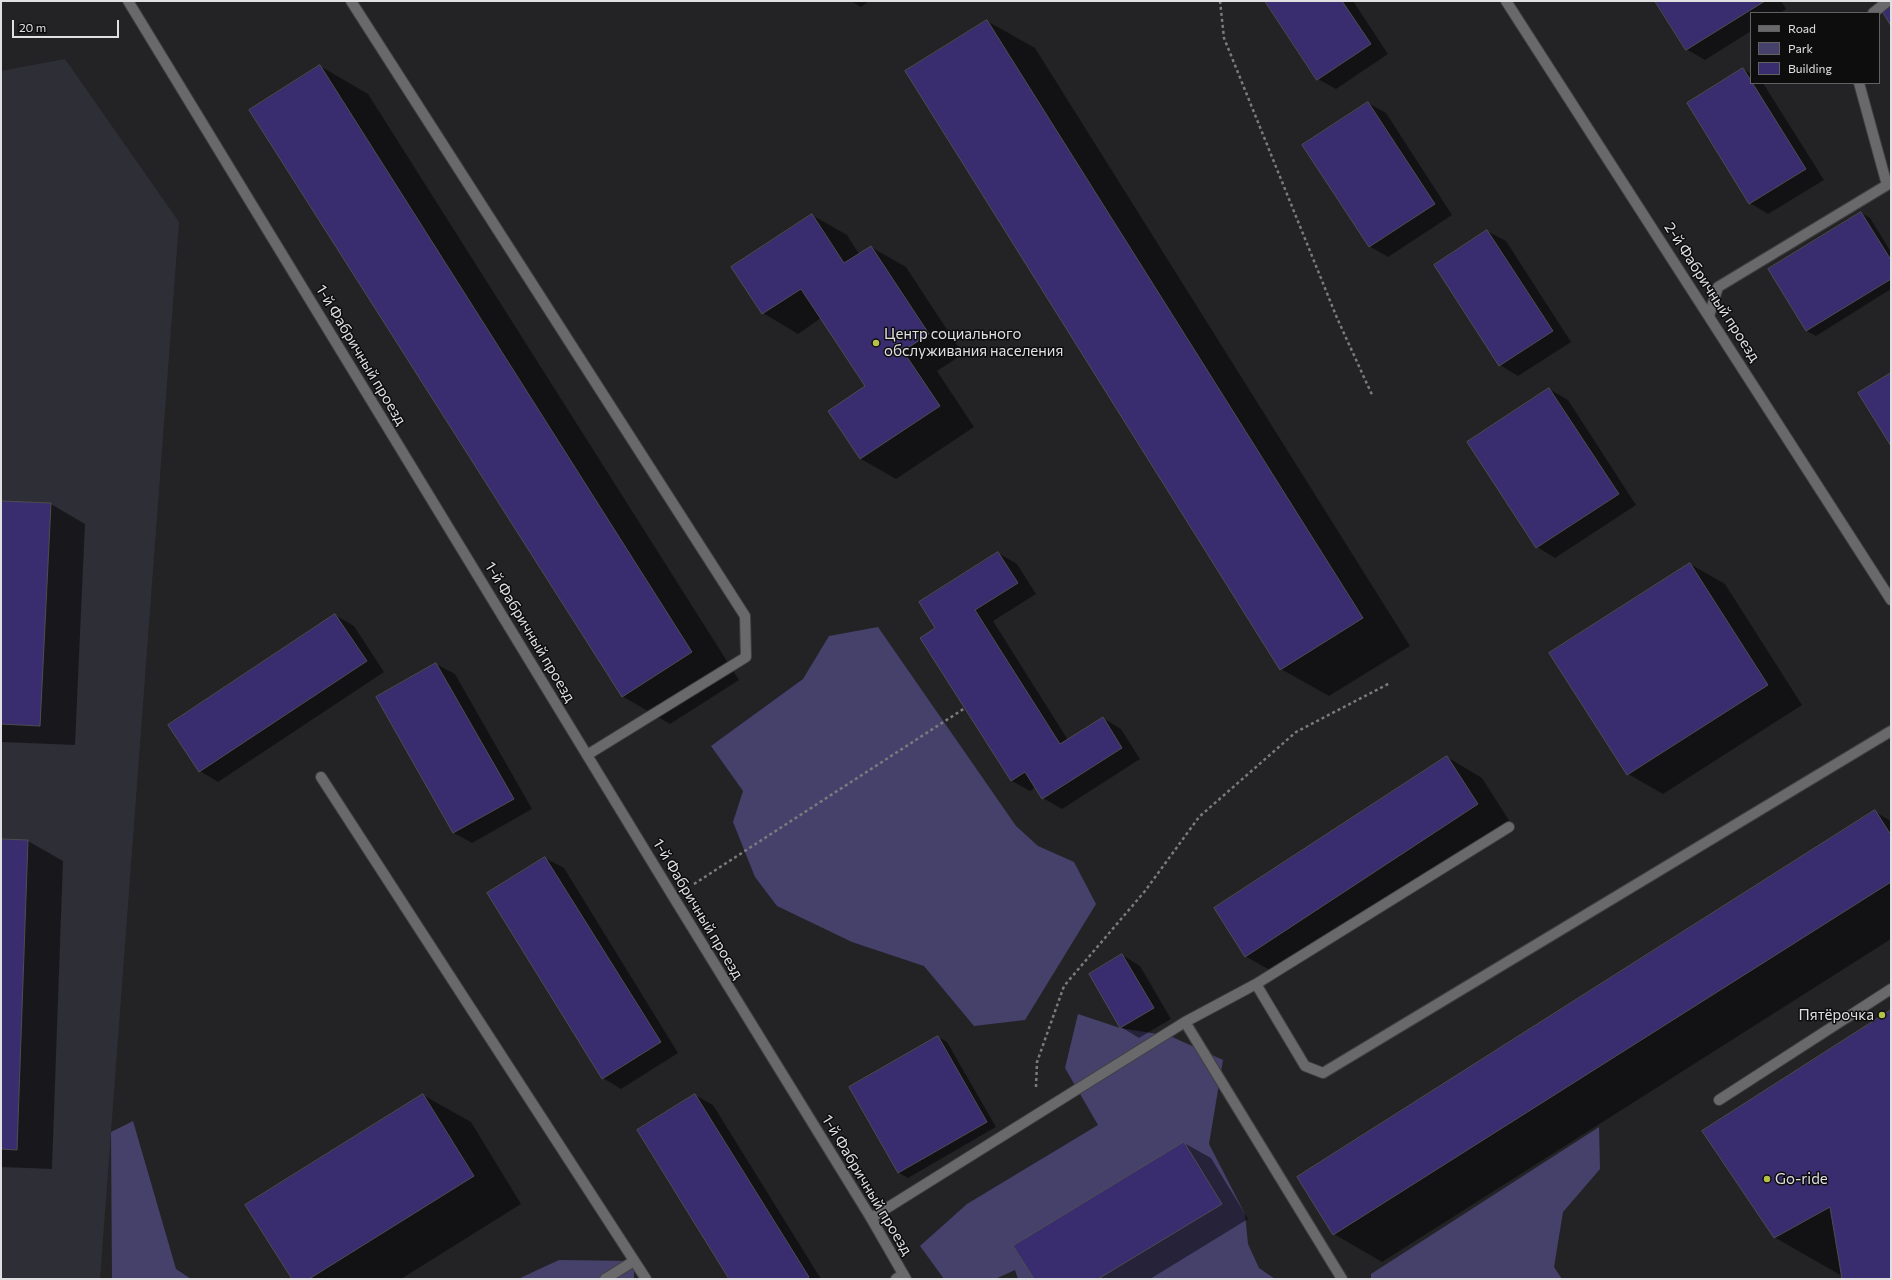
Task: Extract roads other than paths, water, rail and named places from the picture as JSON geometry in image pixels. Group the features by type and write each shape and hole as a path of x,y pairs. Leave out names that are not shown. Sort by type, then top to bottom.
{"street":[{"name":"1-й Фабричный проезд","path":"128,1 674,898 871,1218 902,1278"},
{"path":"351,1 744,616 746,657 587,755"},
{"name":"2-й Фабричный проезд","path":"1506,1 1891,600"},
{"path":"1874,12 1888,1"},
{"path":"1709,316 1718,287 1887,185 1859,84"},
{"path":"1256,984 1305,1066 1323,1073 1891,731"},
{"path":"321,777 646,1279"},
{"path":"871,1218 1185,1022 1256,984 1509,827"},
{"path":"1719,1100 1891,989"},
{"path":"1185,1022 1342,1279"},
{"path":"605,1279 634,1261"}],"place":[{"name":"Центр социального обслуживания населения","path":"876,343"},
{"name":"Пятёрочка","path":"1882,1015"},
{"name":"Go-ride","path":"1767,1179"}]}
